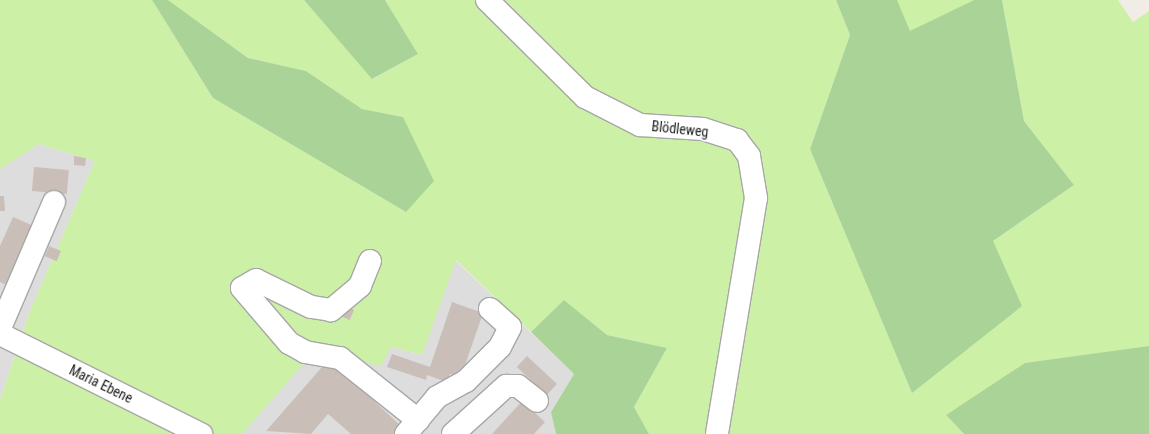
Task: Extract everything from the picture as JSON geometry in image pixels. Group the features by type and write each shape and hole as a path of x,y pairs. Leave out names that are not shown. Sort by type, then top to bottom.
{"street":[{"name":"Blödleweg","path":"487,0 585,97 640,125 703,129 737,140 750,156 756,198 717,434"},
{"path":"0,328 54,202"},
{"path":"370,261 360,286 331,310 311,307 256,280 242,288 290,343 305,352 340,358 412,427 437,397 466,381 500,347 510,327 490,309"},
{"name":"Maria Ebene","path":"0,334 202,434"},
{"path":"453,434 506,386 518,386 537,400"}],"shaded area":[{"path":"39,144 95,161 30,311 0,400 0,169"},
{"path":"455,260 574,374 551,412 556,434 242,434 316,349 391,347 422,355"}],"green space":[{"path":"0,0 152,0 213,98 406,212 403,117 362,109 306,71 248,58 168,0 304,0 373,79 418,54 385,0 836,0 850,35 810,149 912,393 993,241 1074,185 1024,121 1002,0 1118,0 1133,22 1149,11 1149,346 1025,364 946,415 964,434 649,434 634,407 667,348 607,335 564,300 531,332 456,260 422,355 391,347 381,366 316,349 242,434 0,434 0,400 30,311 95,161 39,144 0,169"},
{"path":"152,0 168,0 248,58 306,71 362,109 403,117 434,181 406,212 213,98"},
{"path":"304,0 385,0 418,54 372,79"},
{"path":"836,0 897,0 910,31 974,0 1002,0 1024,121 1074,185 993,241 1022,306 912,393 810,149 850,35"},
{"path":"897,0 974,0 909,32"},
{"path":"564,300 607,335 667,348 634,407 649,434 556,434 551,412 574,374 531,332"},
{"path":"1149,346 1149,434 964,434 946,415 1025,363"}],"building":[{"path":"74,156 86,158 85,166 74,165"},
{"path":"34,167 69,170 67,194 32,191"},
{"path":"0,196 4,196 5,211 0,211"},
{"path":"13,217 36,227 10,287 0,282 0,246"},
{"path":"49,246 61,251 57,261 45,256"},
{"path":"452,302 483,313 461,377 450,374 447,382 427,375 426,380 387,367 392,354 430,367"},
{"path":"345,306 354,310 350,320 341,316"},
{"path":"527,356 557,384 547,395 517,367"},
{"path":"329,359 402,427 396,434 351,434 328,414 311,434 266,431"},
{"path":"522,401 545,422 534,434 492,434"}]}
